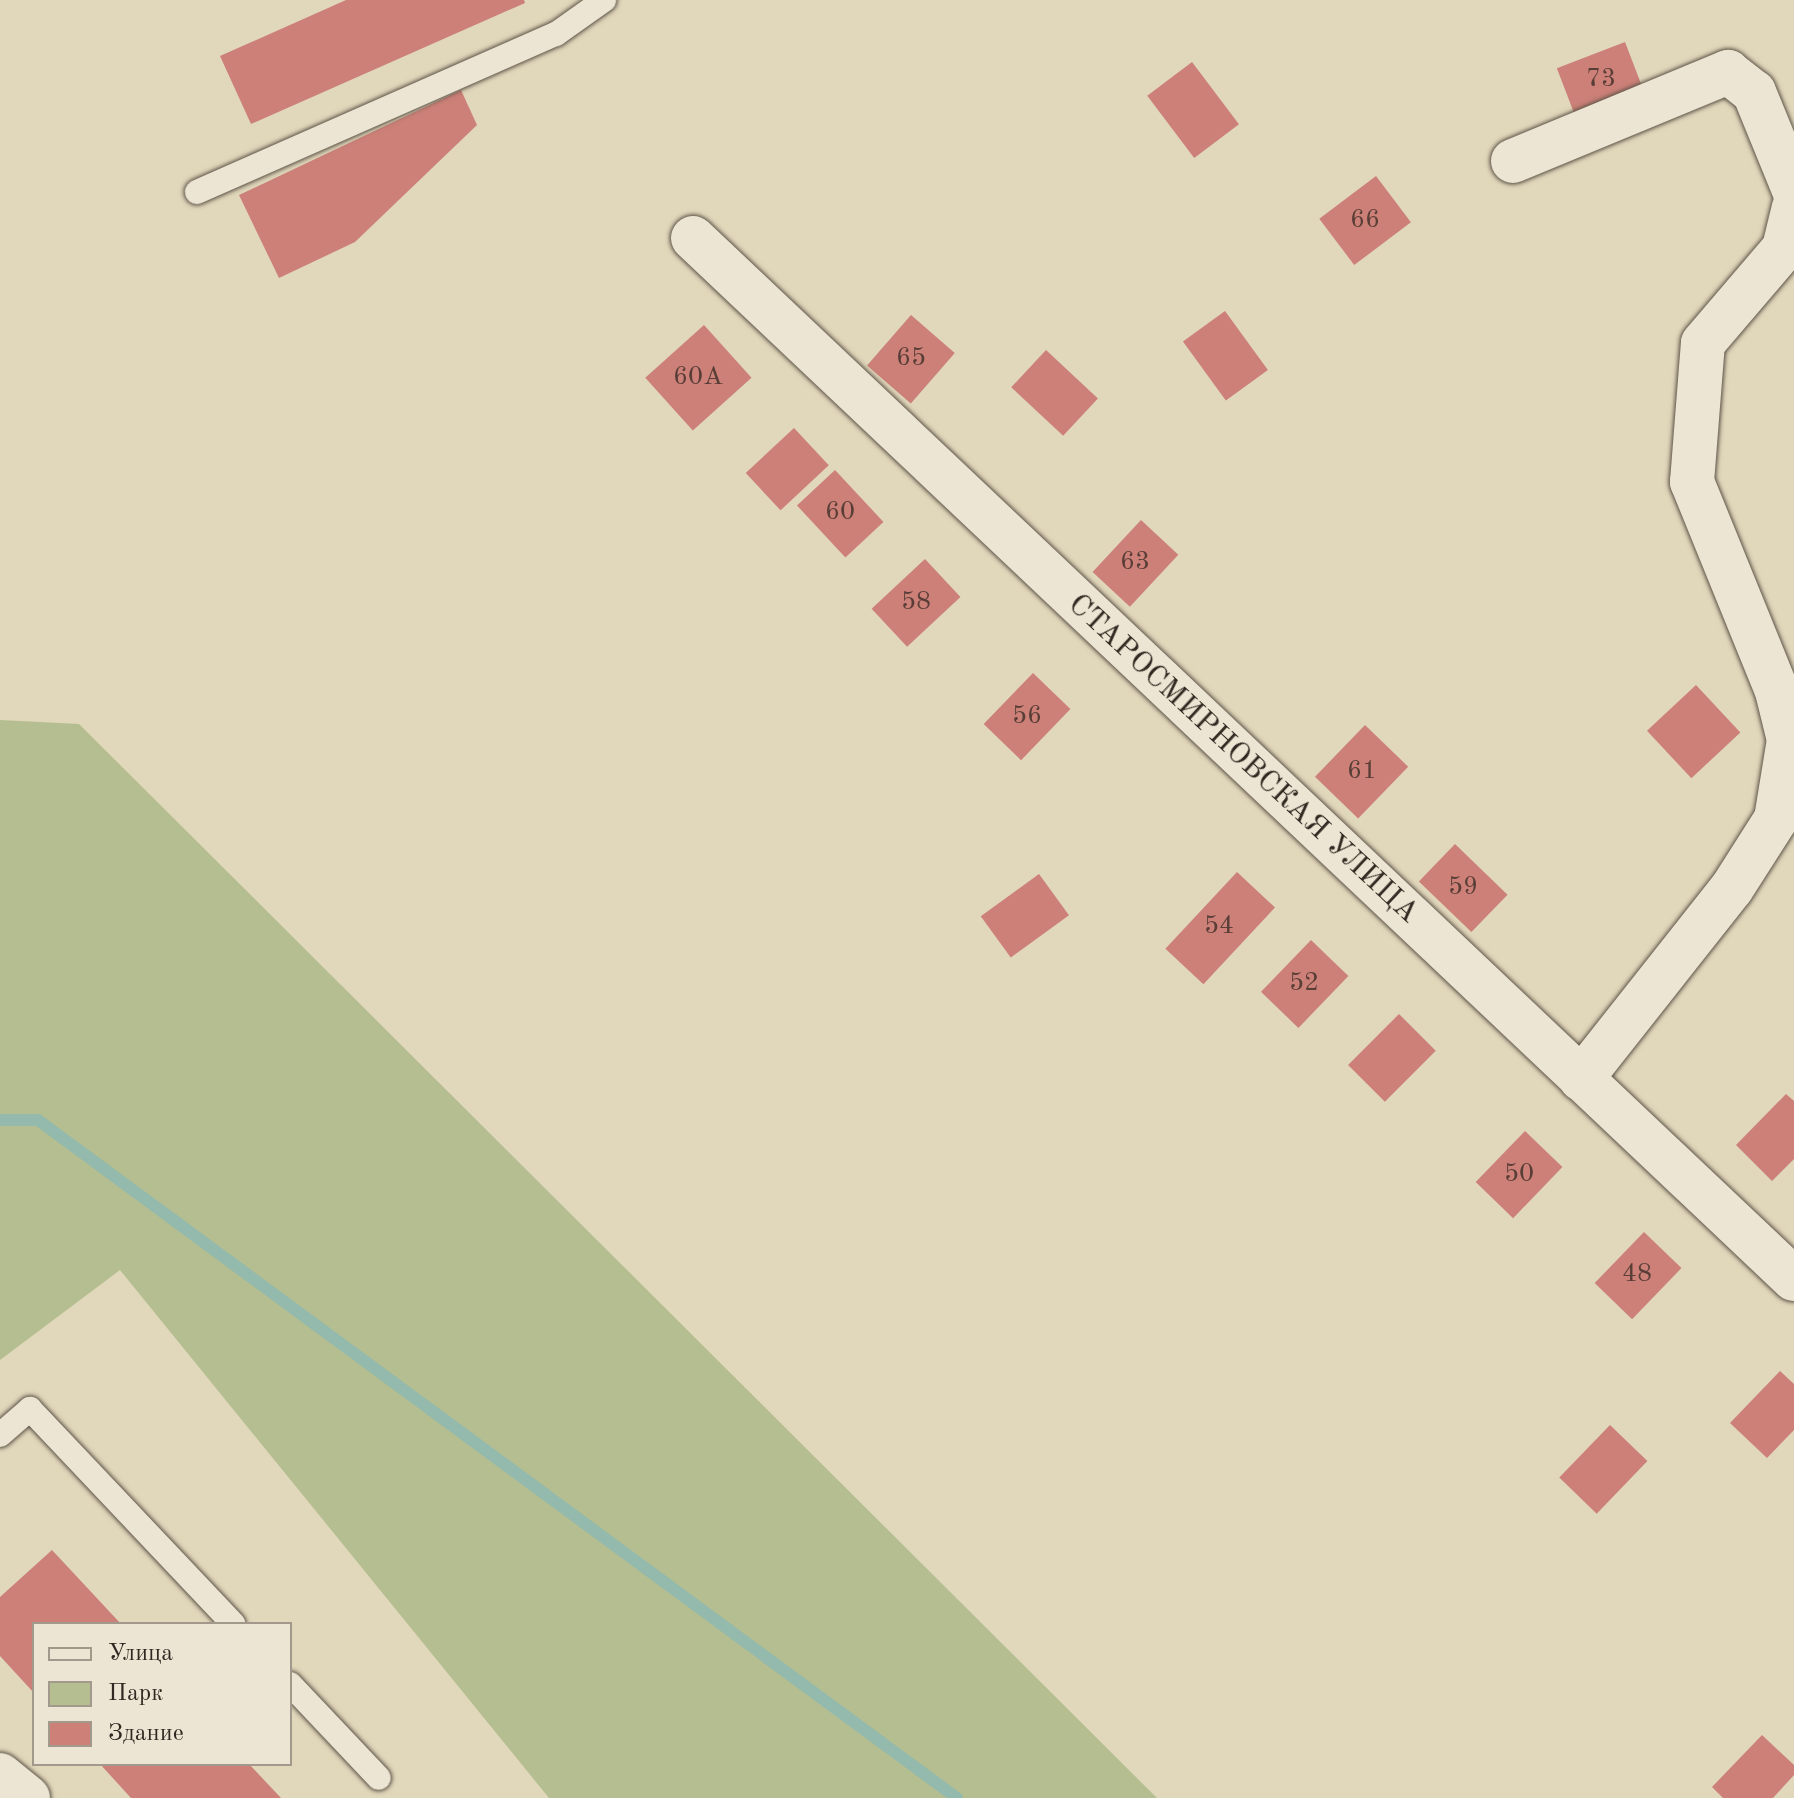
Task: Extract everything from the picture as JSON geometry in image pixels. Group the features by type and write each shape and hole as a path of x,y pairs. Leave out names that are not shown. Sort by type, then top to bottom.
{"street":[{"path":"1513,161 1728,72 1754,92 1794,190"},
{"path":"1581,1079 1732,888 1776,819 1789,740 1777,691 1692,482 1703,343 1784,248 1794,207"},
{"name":"СТАРОСМИРНОВСКАЯ УЛИЦА","path":"693,238 1794,1279"},
{"path":"0,1775 28,1798"}],"lane":[{"path":"197,192 556,34 604,0"},
{"path":"0,1435 30,1409 231,1622"},
{"path":"292,1686 379,1778"}],"green space":[{"path":"0,720 79,724 1157,1798 549,1798 120,1270 0,1360"}],"building":[{"path":"346,0 524,0 525,3 251,124 220,56"},
{"path":"1625,42 1644,91 1576,118 1557,68"},
{"path":"1192,62 1239,124 1194,158 1147,96"},
{"path":"461,90 477,125 355,242 279,278 239,195"},
{"path":"1376,176 1411,222 1354,265 1319,219"},
{"path":"1225,311 1268,370 1226,401 1183,342"},
{"path":"911,315 955,353 911,404 867,366"},
{"path":"704,325 752,378 693,431 645,378"},
{"path":"1046,350 1098,398 1063,436 1011,387"},
{"path":"794,428 829,465 781,510 746,473"},
{"path":"835,470 883,522 845,557 797,505"},
{"path":"1141,520 1178,555 1130,607 1093,572"},
{"path":"925,559 960,597 907,647 872,609"},
{"path":"1033,673 1070,709 1021,760 984,724"},
{"path":"1696,685 1740,733 1691,778 1647,731"},
{"path":"1365,725 1408,767 1358,818 1315,777"},
{"path":"1455,844 1508,895 1471,932 1419,881"},
{"path":"1237,872 1275,907 1203,984 1165,949"},
{"path":"1039,874 1069,915 1011,958 981,916"},
{"path":"1311,940 1348,976 1298,1028 1261,992"},
{"path":"1399,1014 1436,1051 1385,1102 1348,1065"},
{"path":"1786,1094 1794,1101 1794,1159 1772,1181 1736,1145"},
{"path":"1525,1131 1562,1167 1513,1218 1476,1182"},
{"path":"1644,1232 1681,1268 1632,1319 1595,1283"},
{"path":"1780,1371 1794,1384 1794,1430 1767,1458 1730,1423"},
{"path":"1610,1425 1647,1461 1597,1514 1559,1478"},
{"path":"52,1550 119,1622 32,1622 32,1691 0,1656 0,1597"},
{"path":"1762,1735 1794,1765 1794,1775 1773,1798 1723,1798 1712,1787"},
{"path":"102,1766 251,1766 281,1798 131,1798"}],"waterway":[{"path":"0,1120 38,1120 957,1798"}]}
